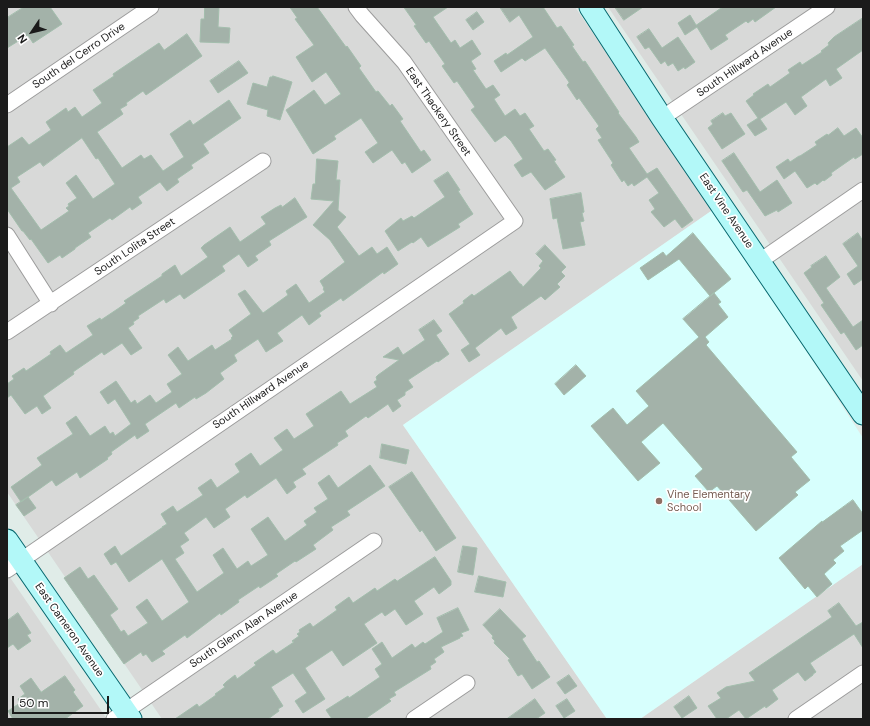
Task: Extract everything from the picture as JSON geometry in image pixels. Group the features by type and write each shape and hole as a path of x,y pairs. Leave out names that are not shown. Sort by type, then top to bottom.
{"street":[{"name":"South del Cerro Drive","path":"7,105 151,7"},
{"name":"East Thackery Street","path":"356,7 404,62 515,221"},
{"name":"East Vine Avenue","path":"590,7 662,118 861,406"},
{"name":"South Hillward Avenue","path":"662,118 827,7"},
{"name":"South Lolita Street","path":"7,332 263,161"},
{"path":"760,261 863,190"},
{"name":"South Hillward Avenue","path":"14,565 515,221"},
{"path":"7,235 51,304"},
{"name":"East Cameron Avenue","path":"7,540 14,565 123,716"},
{"name":"South Glenn Alan Avenue","path":"123,716 374,541"},
{"path":"796,719 863,673"},
{"path":"414,719 467,683"}],"shaded area":[{"path":"7,7 575,7 714,209 403,425 607,719 162,719 7,492"},
{"path":"608,7 863,7 863,381"},
{"name":"Vine Elementary School","path":"714,209 863,438 863,564 640,719 607,719 403,425"},
{"path":"863,564 863,719 640,719"},
{"path":"7,573 107,719 7,719"}],"building":[{"path":"24,7 50,7 62,24 33,43 28,35 7,48 7,18"},
{"path":"205,7 219,7 218,27 230,28 229,43 200,42 201,19 204,19"},
{"path":"290,7 317,7 361,66 359,68 376,92 378,91 390,106 392,104 403,119 400,121 421,152 424,150 431,160 412,173 405,162 402,164 392,150 373,163 365,152 378,143 361,118 334,136 336,139 313,154 286,110 314,90 325,105 341,94 326,72 312,82 296,57 314,45 295,19 297,18"},
{"path":"404,7 448,7 433,17 451,43 455,40 460,48 472,40 481,54 471,61 476,69 473,70 486,89 493,85 500,95 494,99 505,116 515,109 520,116 525,113 534,126 529,129 544,151 548,149 565,177 545,190 531,172 522,177 514,165 523,159 511,141 505,135 495,142 471,110 475,107 457,81 454,83 442,66 445,64 429,41 426,43 414,26 416,25"},
{"path":"500,7 543,7 557,28 561,26 574,45 572,46 583,62 585,61 619,112 618,113 639,142 629,148 647,174 657,168 693,220 682,228 675,219 664,227 651,212 655,209 649,200 659,193 647,177 634,186 632,183 628,186 624,180 622,182 611,165 613,163 598,140 602,138 596,129 599,126 579,98 577,100 567,85 569,82 545,48 525,61 522,58 501,72 494,61 506,53 507,55 533,37 519,15 510,22"},
{"path":"615,7 643,7 624,20"},
{"path":"723,7 776,7 755,22 753,19 748,23 746,21 725,35 728,39 711,50 697,27 685,35 678,23 690,15 696,25"},
{"path":"477,12 484,22 473,30 466,20"},
{"path":"863,18 863,50 836,69 842,78 830,86 826,79 801,97 807,106 795,115 786,102 760,119 767,129 755,136 747,125 758,118 746,101 754,95 753,94 768,84 770,87 790,73 788,70 800,62 802,65 822,52 821,51 829,45 828,43 834,37"},
{"path":"649,29 662,48 678,37 695,62 685,69 684,67 678,71 673,63 668,66 665,61 661,64 649,47 645,49 637,37"},
{"path":"187,34 202,56 146,95 143,91 126,103 127,105 120,109 123,114 97,132 122,168 141,155 144,159 151,155 163,171 184,157 170,134 190,120 193,125 229,100 241,118 203,144 209,153 191,165 193,168 177,179 179,182 167,191 160,182 138,197 142,203 132,210 130,207 112,220 110,218 88,233 91,237 75,249 62,258 60,255 48,263 31,239 30,240 22,231 7,209 7,147 22,137 29,145 51,130 46,122 66,108 68,112 75,107 82,117 102,103 93,90 114,76 113,74 159,43 164,50","holes":["82,138 96,159 98,158 115,184 93,199 76,175 66,183 77,198 68,204 69,206 66,208 69,211 41,230 11,188 20,182 17,177 40,162 43,166"]},
{"path":"239,61 248,73 218,93 210,81"},
{"path":"273,76 292,82 280,120 267,116 268,110 247,104 253,83 267,87 270,77"},
{"path":"723,113 725,116 731,113 745,134 722,149 708,128 713,124 711,121"},
{"path":"838,128 844,136 856,128 863,138 863,154 855,159 854,157 817,185 815,183 807,188 795,171 784,179 776,167 788,159 790,162 800,156 817,145 815,142"},
{"path":"734,153 760,192 777,180 792,203 778,212 777,210 765,216 747,190 743,192 722,161"},
{"path":"317,159 338,161 336,180 340,180 338,210 346,217 337,227 359,256 372,247 377,254 387,247 398,264 384,274 383,272 343,301 341,298 319,313 321,316 309,325 302,315 277,333 283,341 266,352 258,339 234,355 237,361 220,373 224,379 206,393 196,399 195,397 179,408 176,403 145,424 149,431 137,439 135,435 111,452 112,454 107,458 108,459 80,478 77,472 56,486 52,480 21,502 11,487 42,465 37,458 73,434 66,423 76,416 90,436 105,426 110,434 113,432 115,436 131,424 115,399 108,404 100,392 116,381 131,403 135,400 137,404 150,395 156,403 172,392 167,384 182,374 168,355 178,347 188,361 212,345 215,350 232,339 231,338 233,336 229,330 251,314 238,294 245,290 263,313 288,295 286,291 296,284 309,303 325,292 320,281 345,262 330,240 313,225 334,201 311,199 313,184 315,184"},
{"path":"448,172 473,214 458,224 460,227 428,247 421,237 398,251 385,231 401,218 403,221 412,216 414,218 445,197 434,181"},
{"path":"581,193 584,221 580,222 585,245 563,249 557,218 553,219 550,199"},
{"path":"295,198 307,217 269,241 271,245 255,256 258,260 248,267 239,254 222,266 225,271 184,299 180,294 166,303 164,299 138,316 139,318 133,322 134,324 128,328 142,348 131,355 122,343 104,355 102,352 73,372 74,374 43,396 51,408 42,414 37,406 25,414 11,395 7,398 7,384 14,379 12,376 24,368 26,371 51,354 50,352 60,345 66,353 93,335 87,326 100,318 101,320 119,308 126,303 124,301 162,276 162,274 175,265 181,276 208,257 201,248 204,245 230,227 240,242 266,224 261,217 281,205 282,207"},
{"path":"693,233 731,279 710,296 679,259 648,280 640,268 663,252 666,256"},
{"path":"858,233 863,241 863,279 854,285 847,274 858,266 843,244"},
{"path":"545,245 566,267 561,272 565,276 557,284 560,287 545,300 541,296 511,317 517,328 506,335 501,328 475,348 480,355 469,362 461,350 470,344 449,314 464,303 463,301 472,294 474,296 510,271 523,287 541,268 539,266 543,261 536,254"},
{"path":"826,256 840,277 826,288 853,327 863,320 863,345 856,350 844,332 841,334 821,305 824,303 804,273 812,267 811,266"},
{"path":"714,293 721,302 718,304 728,317 705,337 709,342 706,345 797,452 791,457 810,480 795,492 798,495 756,531 717,486 709,492 695,476 703,469 663,423 641,442 660,463 638,481 591,426 613,408 627,425 649,406 636,391 699,337 683,319"},
{"path":"434,320 442,331 436,335 449,354 408,380 413,387 397,400 401,406 393,412 388,404 368,418 366,416 345,431 348,436 337,443 338,445 302,469 306,474 293,482 296,487 287,494 276,478 247,498 245,495 225,509 230,517 214,528 206,517 184,533 189,540 180,546 184,553 175,559 197,592 224,573 213,555 223,548 237,569 248,561 251,566 268,555 251,529 268,517 285,541 307,525 304,521 317,512 314,508 328,499 318,483 329,475 338,488 370,465 385,486 347,511 350,515 331,527 333,530 313,545 316,549 276,574 278,576 260,588 259,586 238,600 239,602 221,615 220,613 187,638 185,635 162,651 165,654 152,662 146,654 143,656 141,652 124,664 64,578 80,567 88,579 94,575 118,609 110,615 121,632 124,630 128,636 148,623 136,607 147,599 162,621 189,602 162,559 129,582 116,562 111,565 104,554 115,546 121,556 167,524 161,514 173,506 177,512 203,495 198,488 211,479 217,488 240,472 235,464 251,453 260,466 283,450 274,438 287,429 294,439 314,426 306,414 341,391 350,404 377,387 374,382 377,380 376,377 399,360 383,357 398,347 403,355 425,340 419,330"},
{"path":"576,365 586,376 564,395 555,384"},
{"path":"382,444 409,450 406,464 380,458"},
{"path":"412,472 456,538 436,551 422,530 420,532 389,487"},
{"path":"28,497 36,508 24,516 16,505"},
{"path":"853,500 863,514 863,530 840,546 844,551 833,560 836,563 824,574 832,584 817,597 808,586 805,589 779,558 822,521"},
{"path":"463,546 477,548 473,575 458,572"},
{"path":"435,557 451,581 451,585 439,594 434,587 414,601 423,614 406,625 395,609 385,616 382,612 364,624 377,643 343,666 332,650 305,668 325,699 303,713 295,701 307,693 293,673 271,687 283,706 268,719 175,719 197,704 199,707 225,687 223,685 235,675 237,679 256,665 254,663 273,650 276,654 294,642 292,641 299,636 297,634 300,632 299,630 310,623 313,627 337,610 335,607 349,597 353,603 375,588 377,591 395,579 397,581"},
{"path":"479,576 506,582 503,597 475,592"},
{"path":"839,603 856,626 863,622 863,648 854,634 810,663 816,672 805,681 798,672 772,690 778,699 766,708 765,706 746,719 739,710 726,719 717,719 708,706 721,698 717,693 726,687 755,681 749,673 832,617 828,611"},
{"path":"458,608 469,630 461,633 463,636 460,638 441,647 444,652 434,659 436,662 430,666 431,669 394,692 396,695 389,699 391,701 365,719 332,719 326,710 348,696 349,698 380,677 375,669 382,664 372,649 382,642 392,658 412,644 415,648 423,642 425,644 443,632 437,618"},
{"path":"500,609 526,636 522,639 537,662 539,661 550,677 532,689 522,674 518,676 508,660 510,659 494,643 495,641 492,638 493,636 483,625"},
{"path":"18,613 31,633 27,635 31,641 18,650 13,644 7,648 7,621"},
{"path":"569,675 577,686 565,694 557,683"},
{"path":"65,676 75,690 73,692 83,706 65,719 13,719 8,711 20,703 18,699 25,694 20,686 31,678 41,692"},
{"path":"689,696 697,708 682,718 674,707"},
{"path":"535,699 545,713 536,719 507,719"},
{"path":"567,699 575,711 564,718 556,706"}],"place":[{"name":"Vine Elementary School","path":"659,501"}]}
